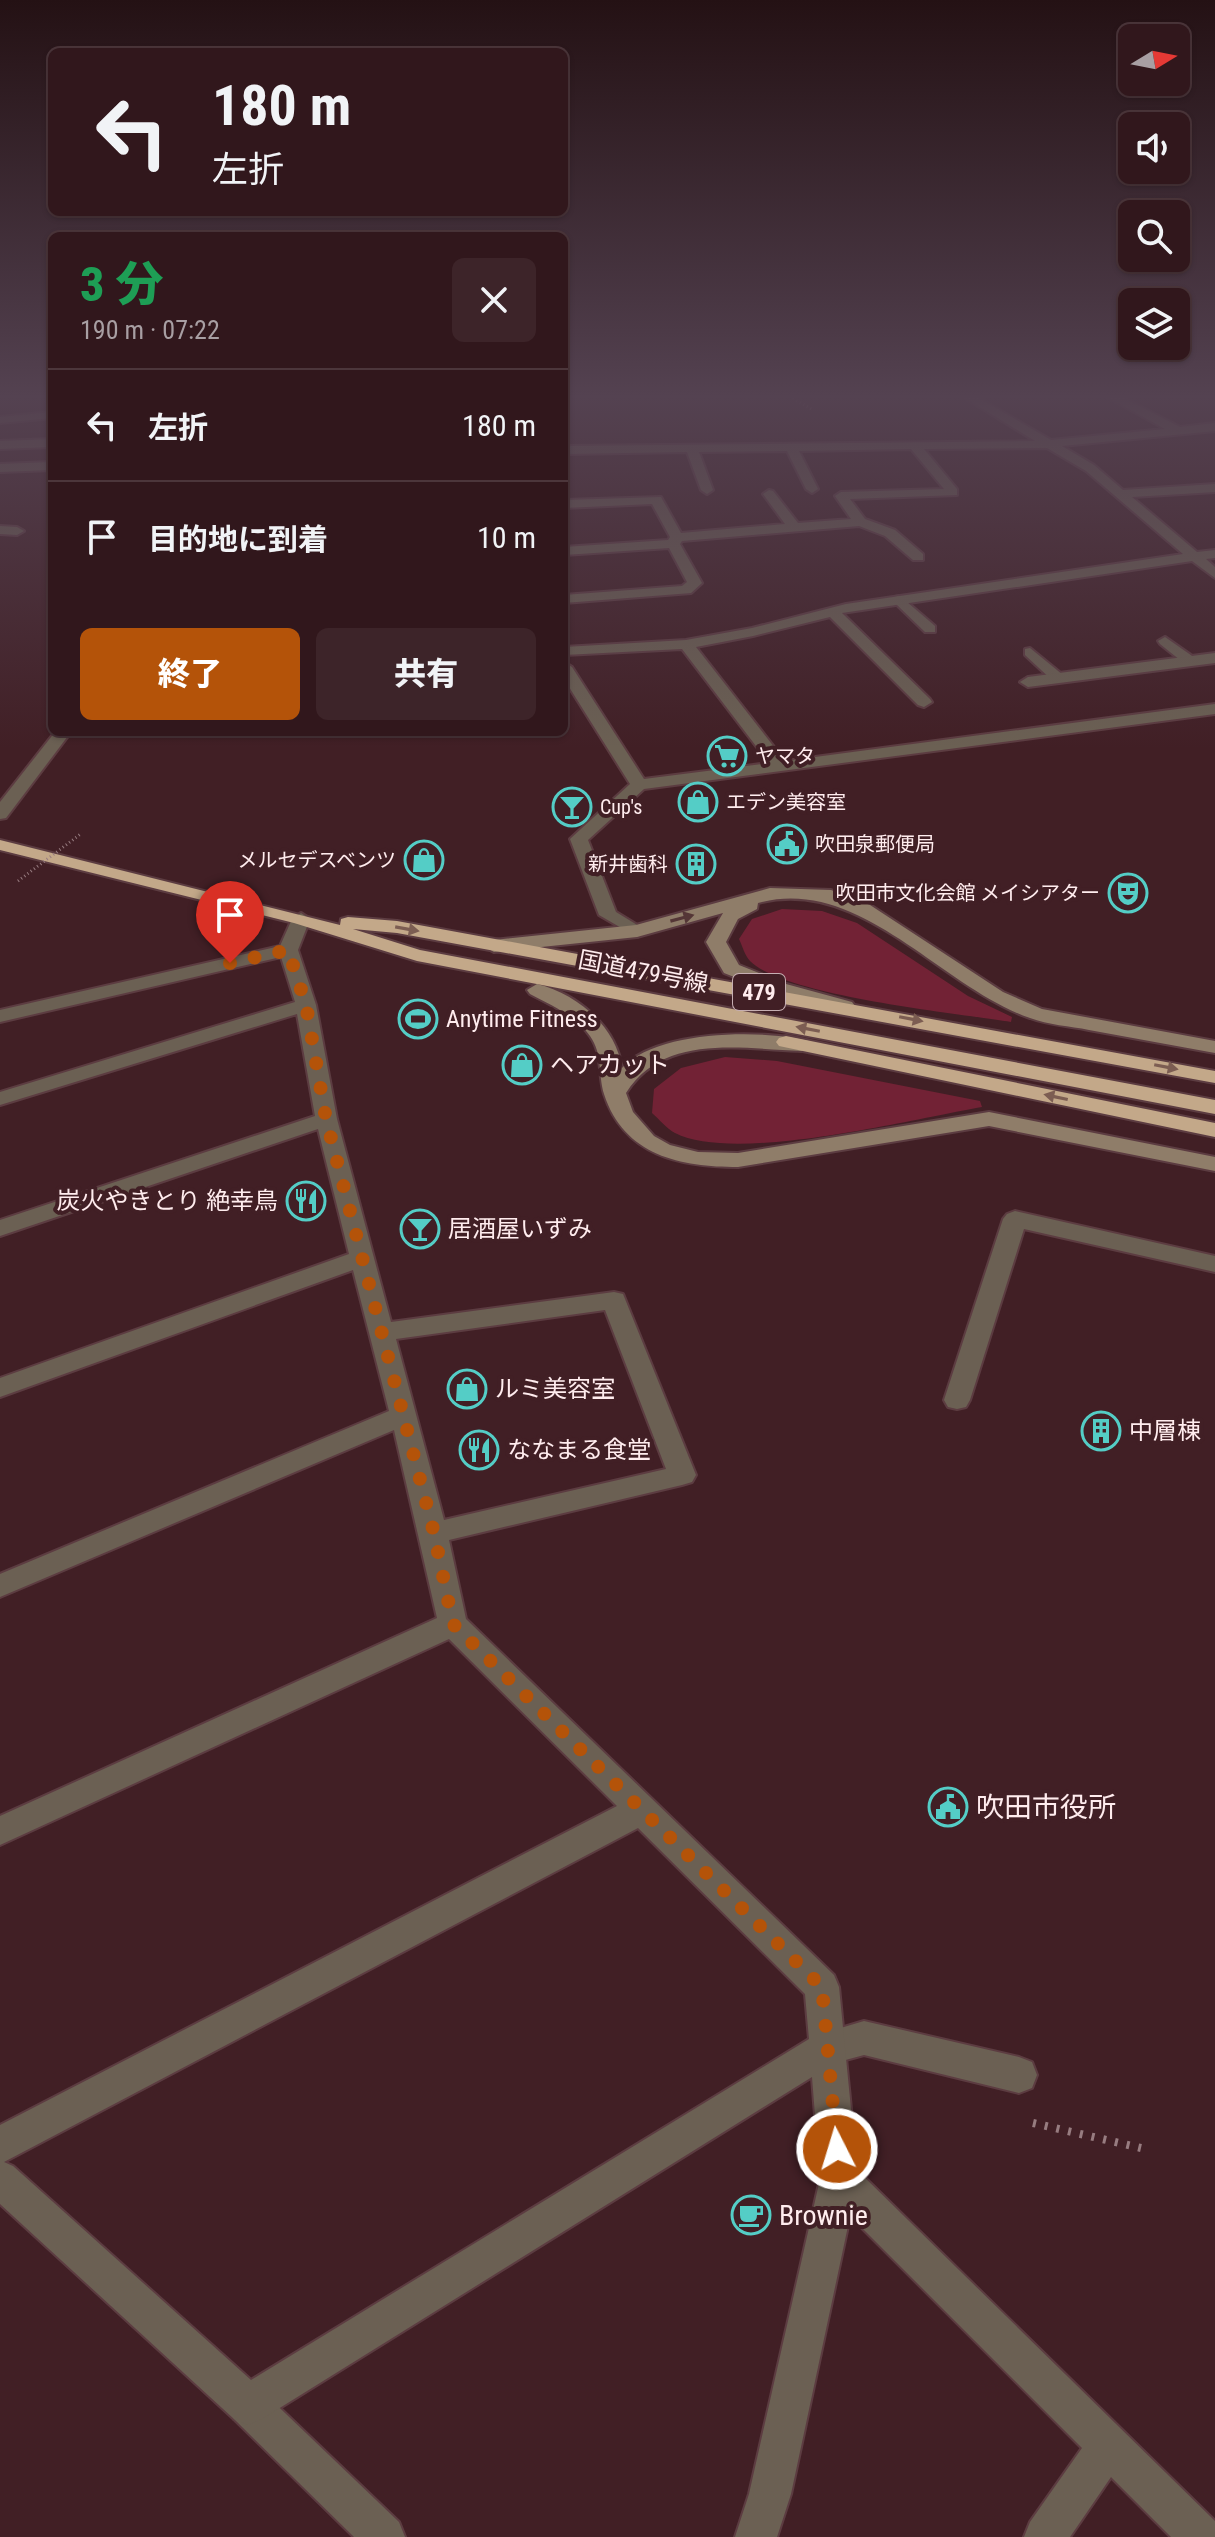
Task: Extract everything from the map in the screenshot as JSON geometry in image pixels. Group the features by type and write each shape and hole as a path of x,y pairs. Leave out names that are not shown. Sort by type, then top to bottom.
{"highway":[{"name":"国道479号線","path":"0,845 301,919 417,955 1215,1107"},
{"name":"国道479号線","path":"301,919 397,927 1215,1077"},
{"name":"479","path":"417,955 537,990 1215,1130"}],"street":[{"path":"568,599 686,590 695,583 661,511"},
{"path":"782,511 794,527"},
{"path":"852,511 860,522"},
{"path":"1139,511 1215,574"},
{"path":"568,551 860,522 890,533 918,557"},
{"path":"0,530 17,531"},
{"path":"568,651 686,644 753,632 839,610 1215,554"},
{"path":"827,594 924,702"},
{"path":"900,600 930,629"},
{"path":"1165,641 1190,661"},
{"path":"686,644 780,766"},
{"path":"1030,652 1058,678"},
{"path":"1028,682 1215,658"},
{"path":"568,673 639,785"},
{"path":"637,931 608,915 579,839 639,785 1215,709"},
{"path":"0,814 60,736"},
{"path":"770,894 730,916 716,942 731,969 779,988 859,1010"},
{"path":"494,946 637,931 770,894 831,896 863,909 996,996 1037,1014 1215,1047"},
{"path":"301,919 288,950 306,1005 326,1119 434,1533 453,1624 822,1987 839,2179 770,2494 756,2537"},
{"path":"0,1016 288,950"},
{"path":"537,990 569,1006 590,1022 605,1043 615,1094 634,1131 656,1149 705,1161 738,1160 989,1119 1215,1164"},
{"path":"0,1099 306,1005"},
{"path":"615,1094 640,1062 681,1047 712,1043 802,1045"},
{"path":"0,1228 326,1119"},
{"path":"957,1400 1015,1219 1215,1264"},
{"path":"0,1388 363,1258"},
{"path":"381,1332 614,1300 682,1475 434,1533"},
{"path":"0,1586 403,1416"},
{"path":"0,1831 453,1624"},
{"path":"0,2145 643,1809"},
{"path":"248,2405 827,2048 864,2038 1019,2075"},
{"path":"0,2179 248,2405 384,2537"},
{"path":"839,2179 1201,2537"},
{"path":"1045,2537 1107,2447"}],"path":[{"path":"18,881 82,833"}],"shaded area":[{"path":"782,909 822,911 857,923 968,996 1012,1017 1011,1022 873,1001 798,984 769,973 750,961 739,939 752,919"},
{"path":"725,1057 777,1061 980,1101 982,1107 825,1136 739,1144 703,1141 675,1133 652,1113 654,1089 681,1068"}],"place":[{"name":"ヤマタ","path":"727,756"},
{"name":"エデン美容室","path":"698,802"},
{"name":"Cup's","path":"572,807"},
{"name":"吹田泉郵便局","path":"787,844"},
{"name":"メルセデスベンツ","path":"424,860"},
{"name":"新井歯科","path":"696,864"},
{"name":"吹田市文化会館 メイシアター","path":"1128,893"},
{"name":"Anytime Fitness","path":"418,1019"},
{"name":"ヘアカット","path":"522,1065"},
{"name":"炭火やきとり 絶幸鳥","path":"306,1201"},
{"name":"居酒屋いずみ","path":"420,1229"},
{"name":"ルミ美容室","path":"467,1389"},
{"name":"中層棟","path":"1101,1431"},
{"name":"ななまる食堂","path":"479,1450"},
{"name":"吹田市役所","path":"948,1807"},
{"name":"Brownie","path":"751,2215"}],"route":[{"path":"230,963 288,950 306,1005 326,1119 434,1533 453,1624 822,1987 837,2149"}]}
